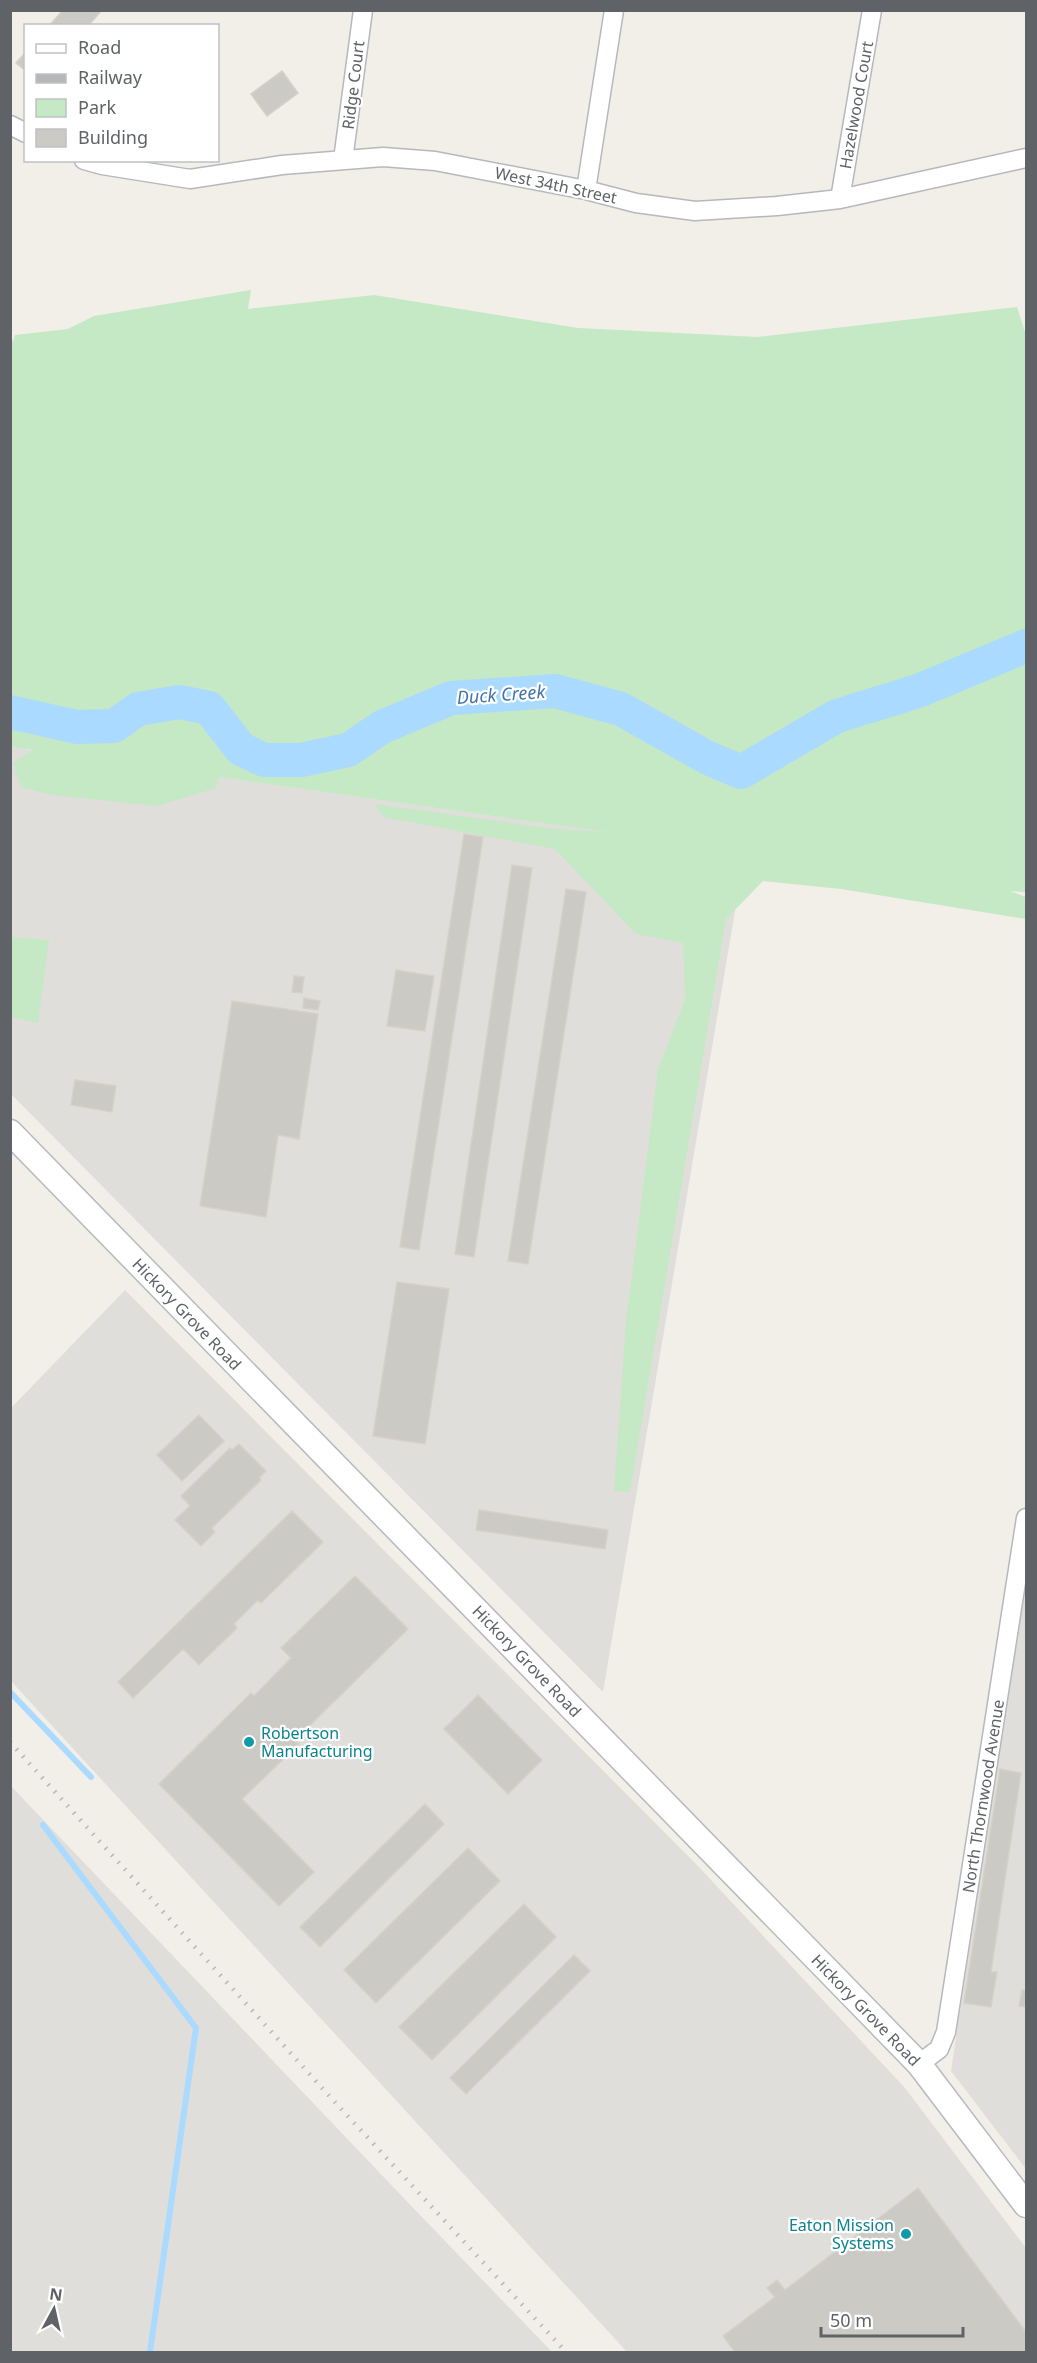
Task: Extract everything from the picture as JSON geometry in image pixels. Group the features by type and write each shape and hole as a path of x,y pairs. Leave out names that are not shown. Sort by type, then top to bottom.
{"main road":[{"name":"Hickory Grove Road","path":"10,1132 745,1883 919,2064 1026,2205"}],"street":[{"name":"Ridge Court","path":"343,160 363,10"},
{"path":"586,190 614,10"},
{"name":"Hazelwood Court","path":"840,199 872,10"},
{"path":"10,124 24,132"},
{"name":"West 34th Street","path":"91,162 190,179 282,165 383,157 435,161 586,190 636,203 695,211 840,199 1026,158"},
{"name":"North Thornwood Avenue","path":"919,2064 939,2049 946,2032 1026,1518"}],"shaded area":[{"path":"11,747 745,852 603,1692 11,1094"},
{"path":"125,1290 697,1865 905,2088 1026,2248 1026,2352 627,2352 11,1681 11,1408"},
{"path":"1026,1566 1026,2169 951,2071"},
{"path":"10,1785 419,2214 552,2352 11,2352"}],"green space":[{"path":"251,290 248,309 374,295 578,328 757,337 1017,307 1026,335 1026,892 1010,891 1026,897 1026,919 841,889 763,881 726,919 630,1492 614,1491 626,1321 658,1069 685,1000 683,943 636,934 555,849 383,817 375,804 554,829 605,832 219,777 216,788 157,806 51,795 21,787 13,763 33,750 11,747 11,340 13,341 15,335 68,329 94,316"},
{"path":"11,937 49,940 38,1023 12,1017 11,1019"}],"building":[{"path":"63,10 102,10 90,24 51,24"},
{"path":"24,54 24,69 16,63"},
{"path":"282,71 298,93 267,116 251,94"},
{"path":"464,834 483,837 419,1250 400,1247"},
{"path":"512,865 532,868 474,1257 455,1254"},
{"path":"566,889 586,892 528,1264 508,1261"},
{"path":"396,970 434,976 425,1031 387,1026"},
{"path":"294,976 304,977 302,993 292,992"},
{"path":"304,998 320,1001 318,1010 303,1008"},
{"path":"232,1001 318,1014 299,1139 278,1135 266,1217 200,1206"},
{"path":"75,1080 116,1086 112,1112 71,1105"},
{"path":"397,1282 449,1289 425,1444 373,1436"},
{"path":"199,1415 224,1441 182,1481 157,1455"},
{"path":"239,1444 266,1471 259,1478 261,1480 212,1528 215,1532 201,1546 175,1520 190,1506 181,1496 230,1448 232,1450"},
{"path":"479,1510 608,1530 605,1549 476,1530"},
{"path":"292,1511 323,1542 261,1603 258,1600 234,1624 237,1628 199,1665 183,1649 133,1698 118,1682"},
{"name":"Robertson Manufacturing","path":"355,1576 408,1629 295,1740 299,1744 242,1799 314,1872 279,1906 159,1784 251,1693 254,1696 291,1658 281,1648"},
{"path":"478,1695 542,1760 508,1794 444,1729"},
{"path":"1000,1769 1021,1773 991,1972 997,1972 991,2007 964,2003"},
{"path":"425,1804 444,1824 320,1947 300,1927"},
{"path":"468,1848 500,1881 376,2003 344,1970"},
{"path":"524,1904 556,1937 432,2060 399,2027"},
{"path":"574,1955 590,1971 466,2094 450,2078"},
{"path":"1022,1990 1026,1991 1026,2007 1019,2006"},
{"name":"Eaton Mission Systems","path":"918,2188 1026,2332 1026,2352 735,2352 723,2336 775,2297 767,2288 777,2280 785,2290"}],"waterway":[{"name":"Duck Creek","path":"10,712 77,727 114,726 138,709 179,702 209,708 241,749 264,760 301,760 348,750 382,727 451,698 555,691 621,709 708,758 741,772 837,716 918,691 1026,646"},
{"path":"10,1692 91,1777"},
{"path":"43,1825 196,2028 150,2352"}],"railway":[{"path":"10,1742 332,2099 566,2352"}],"place":[{"name":"Robertson Manufacturing","path":"249,1742"},
{"name":"Eaton Mission Systems","path":"906,2234"}]}
